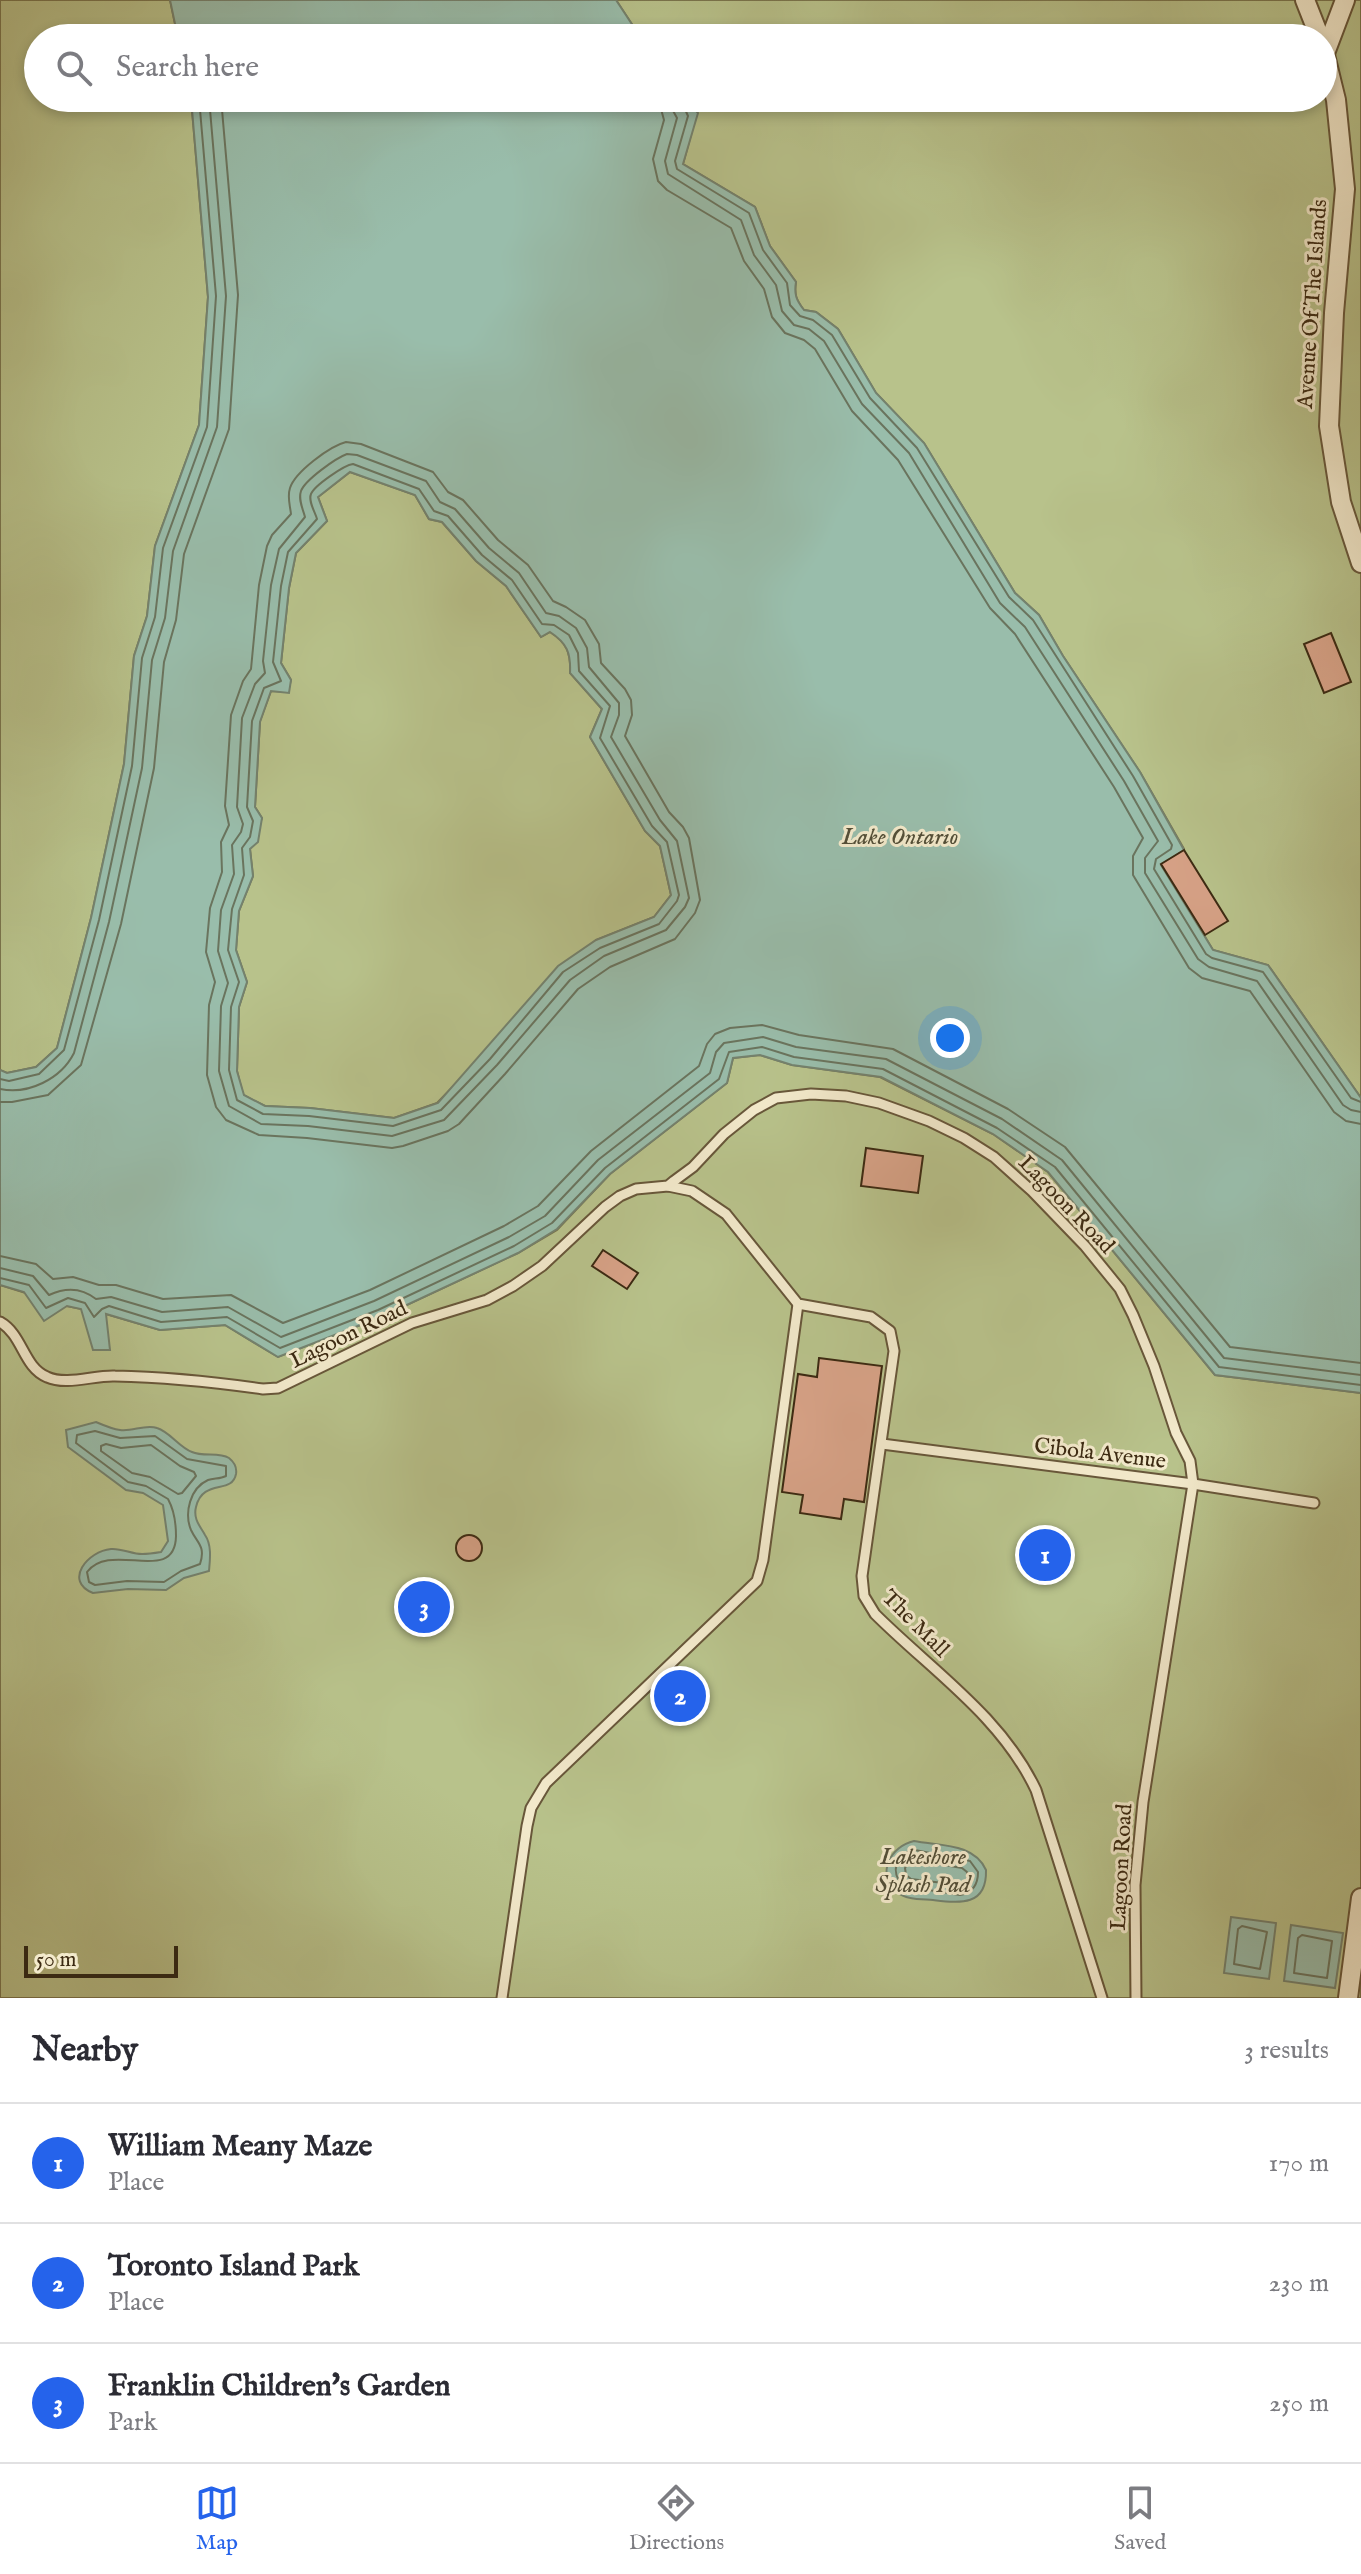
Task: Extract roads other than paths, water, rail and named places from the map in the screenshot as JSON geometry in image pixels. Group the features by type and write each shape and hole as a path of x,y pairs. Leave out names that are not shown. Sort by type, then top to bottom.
{"street":[{"name":"Avenue Of The Islands","path":"1305,0 1314,24"},
{"path":"1334,24 1345,0"},
{"name":"Avenue Of The Islands","path":"1337,112 1345,189 1334,313 1329,426 1341,502 1361,563"},
{"path":"1348,1998 1361,1898"}],"lane":[{"name":"Lagoon Road","path":"0,1322 17,1337 26,1358 48,1378 158,1377 278,1388 412,1323 487,1300 542,1266 616,1198 636,1189 668,1186 693,1167 724,1134 754,1110 776,1098 811,1094 846,1096 929,1121 964,1138 994,1157 1032,1191 1085,1246 1120,1289 1154,1366 1176,1433 1190,1461 1193,1484 1143,1802 1135,1885 1136,1998"},
{"path":"502,1998 531,1808 546,1783 757,1581 763,1560 798,1304 726,1214 692,1191 668,1186"},
{"name":"The Mall","path":"798,1304 870,1316 890,1331 895,1348 862,1576 864,1596 875,1614 996,1728 1024,1764 1036,1790 1102,1998"},
{"name":"Cibola Avenue","path":"882,1444 1193,1484 1314,1503"}],"water":[{"path":"170,0 616,0 632,24 175,24"},
{"name":"Lake Ontario","path":"192,112 697,112 683,164 755,207 770,246 796,282 797,300 801,306 804,310 816,312 838,329 876,393 924,443 1015,593 1039,615 1140,772 1184,850 1161,865 1213,950 1268,965 1361,1098 1361,1393 1215,1375 1048,1172 993,1134 881,1077 792,1065 760,1055 733,1058 727,1083 610,1174 557,1229 518,1253 381,1317 278,1357 225,1325 160,1330 106,1314 110,1350 93,1350 81,1309 67,1306 44,1321 24,1292 0,1285 0,1070 7,1073 36,1067 57,1048 91,918 124,764 134,656 147,616 155,546 199,425 208,297","holes":["350,472 415,495 429,519 442,522 476,561 506,586 541,637 550,632 564,645 569,654 570,673 602,709 590,737 645,831 660,846 671,895 654,917 596,940 558,966 438,1103 394,1118 265,1106 244,1095 237,1071 239,1007 247,982 236,950 239,911 253,876 250,849 258,842 262,818 255,807 260,722 271,691 289,693 291,680 281,663 296,553 327,521 318,497"]},
{"path":"96,1422 120,1430 157,1428 192,1452 225,1456 232,1461 236,1467 233,1480 205,1493 195,1511 209,1543 209,1571 184,1578 166,1590 128,1589 93,1593 84,1588 79,1574 94,1555 111,1549 142,1554 161,1552 168,1541 163,1505 143,1493 126,1490 68,1447 66,1430"},
{"name":"Lakeshore Splash Pad","path":"914,1841 955,1847 973,1855 986,1870 982,1891 977,1897 961,1902 914,1899 897,1892 887,1877 889,1862 899,1849"},
{"path":"1231,1917 1276,1923 1269,1979 1224,1973"},
{"path":"1291,1925 1343,1933 1335,1988 1284,1981"}],"place":[{"name":"William Meany Maze","path":"1045,1555"},
{"name":"Franklin Children's Garden","path":"424,1607"},
{"name":"Toronto Island Park","path":"680,1696"}]}
